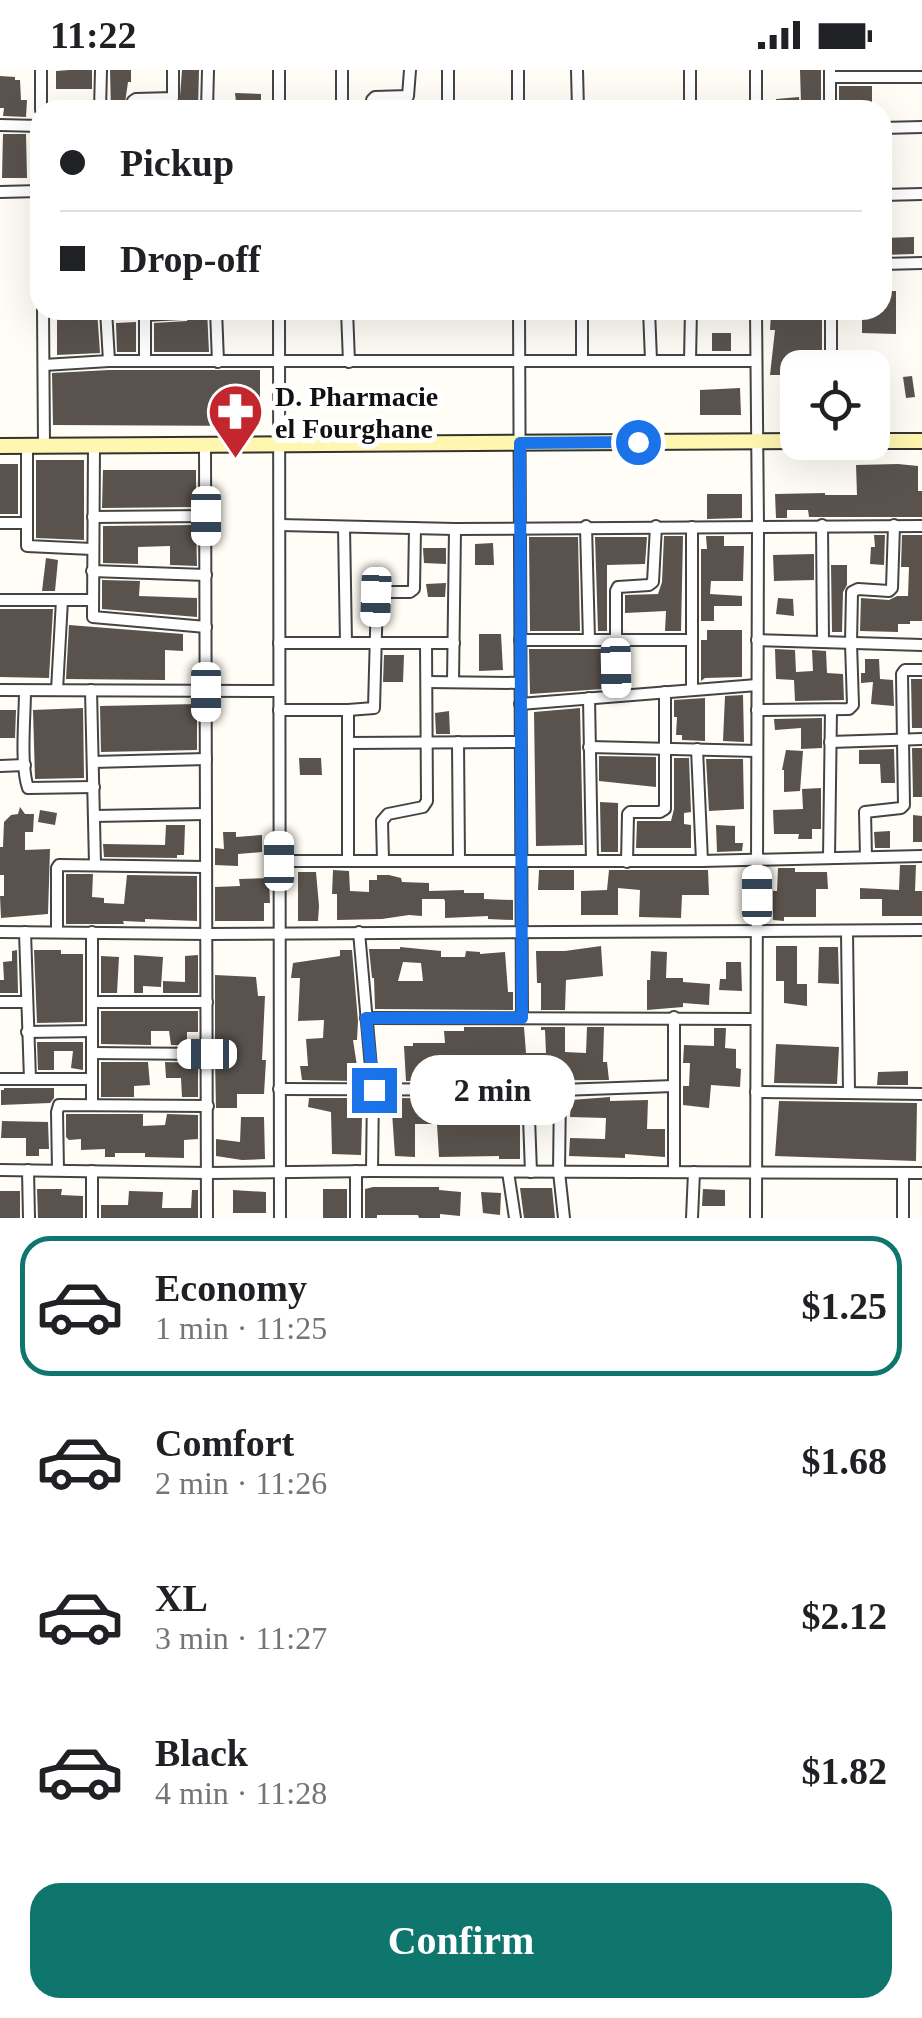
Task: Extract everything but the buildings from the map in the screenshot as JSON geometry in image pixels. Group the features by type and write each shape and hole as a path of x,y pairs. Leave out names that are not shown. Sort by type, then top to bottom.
{"street":[{"path":"41,70 41,100"},
{"path":"100,100 101,70"},
{"path":"134,100 173,98 173,70"},
{"path":"207,100 208,70"},
{"path":"279,70 279,100"},
{"path":"342,70 342,100"},
{"path":"372,100 408,96 410,70"},
{"path":"448,70 448,100"},
{"path":"518,70 518,100"},
{"path":"577,70 578,100"},
{"path":"690,70 690,100"},
{"path":"756,70 756,100"},
{"path":"830,100 830,74 922,77"},
{"path":"0,124 30,126"},
{"path":"892,128 922,127"},
{"path":"0,192 30,191"},
{"path":"892,194 922,194"},
{"path":"892,264 922,264"},
{"path":"43,320 44,446"},
{"path":"106,320 108,361"},
{"path":"144,320 145,361"},
{"path":"216,320 218,362"},
{"path":"279,320 280,1218"},
{"path":"347,320 349,362"},
{"path":"519,320 522,1018"},
{"path":"582,320 582,360"},
{"path":"649,320 651,360"},
{"path":"690,320 690,360"},
{"path":"756,320 756,1218"},
{"path":"831,320 831,350"},
{"path":"44,365 279,360 756,361"},
{"path":"890,441 922,440"},
{"path":"0,446 780,442"},
{"path":"206,445 207,1218"},
{"path":"27,446 28,546 92,549"},
{"path":"94,446 94,618 206,627"},
{"path":"92,516 206,516"},
{"path":"0,523 27,523"},
{"path":"757,710 831,710 852,706 852,592 892,588 894,524"},
{"path":"280,525 922,526"},
{"path":"344,526 346,643"},
{"path":"586,526 589,640"},
{"path":"616,696 616,589 652,582 656,526"},
{"path":"822,526 824,642"},
{"path":"692,527 692,690"},
{"path":"279,710 374,708 378,593 414,589 415,528"},
{"path":"453,682 455,528"},
{"path":"92,571 206,575"},
{"path":"0,600 92,600"},
{"path":"57,690 62,600"},
{"path":"520,640 692,640"},
{"path":"757,640 922,646"},
{"path":"279,643 454,643"},
{"path":"383,860 384,817 426,804 426,643"},
{"path":"866,857 865,812 904,805 902,674 905,670 922,670"},
{"path":"427,682 520,682"},
{"path":"520,704 757,684"},
{"path":"0,690 279,691"},
{"path":"25,690 28,788 94,787"},
{"path":"92,690 95,864"},
{"path":"627,862 628,814 665,809 665,692"},
{"path":"588,698 592,861"},
{"path":"348,710 348,860"},
{"path":"830,858 831,710"},
{"path":"830,742 922,739"},
{"path":"458,742 459,860"},
{"path":"349,743 520,742"},
{"path":"590,747 757,751"},
{"path":"697,750 702,861"},
{"path":"93,762 206,760"},
{"path":"0,766 25,765"},
{"path":"94,816 206,814"},
{"path":"279,861 627,862 922,856"},
{"path":"57,932 58,866 205,867"},
{"path":"847,930 850,1092"},
{"path":"0,932 922,930"},
{"path":"25,932 30,1079"},
{"path":"92,932 92,1104"},
{"path":"359,932 374,1090 372,1171"},
{"path":"0,1002 26,1002"},
{"path":"92,1002 207,1002"},
{"path":"674,1017 674,1172"},
{"path":"366,1018 756,1019"},
{"path":"26,1032 92,1031"},
{"path":"92,1053 207,1054"},
{"path":"0,1079 92,1079"},
{"path":"279,1089 560,1090 674,1086"},
{"path":"528,1090 531,1172"},
{"path":"560,1090 559,1172 564,1218"},
{"path":"756,1092 922,1094"},
{"path":"58,1170 59,1105 208,1106"},
{"path":"0,1170 922,1173"},
{"path":"28,1170 29,1218"},
{"path":"92,1170 92,1218"},
{"path":"356,1171 356,1218"},
{"path":"508,1172 515,1218"},
{"path":"692,1218 694,1172"},
{"path":"903,1173 903,1218"}],"place":[{"name":"D. Pharmacie el Fourghane","path":"236,461"}],"route":[{"path":"374,1090 366,1018 522,1018 520,443 638,442"}]}
